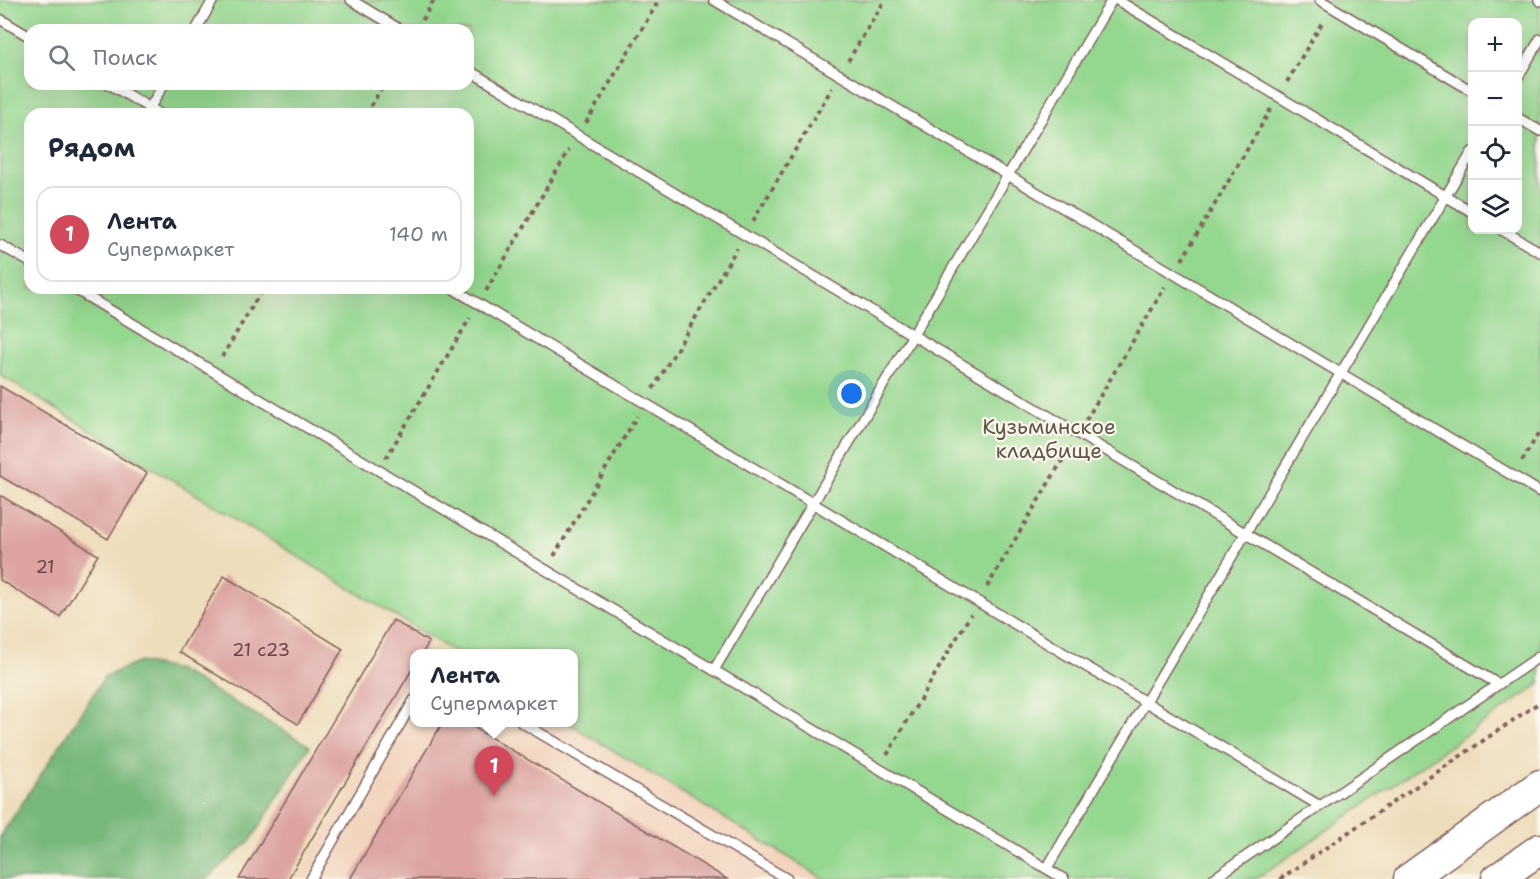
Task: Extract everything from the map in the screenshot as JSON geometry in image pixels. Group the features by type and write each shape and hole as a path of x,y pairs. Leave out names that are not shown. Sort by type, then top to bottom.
{"main road":[{"path":"1409,879 1540,785"},
{"path":"1497,879 1540,849"}],"lane":[{"path":"199,24 213,0"},
{"path":"351,0 391,24"},
{"path":"714,0 1540,492"},
{"path":"714,670 1114,0 1468,209"},
{"path":"1320,0 1468,88"},
{"path":"0,19 24,33"},
{"path":"1521,72 1540,39"},
{"path":"474,74 1498,684"},
{"path":"118,90 144,108"},
{"path":"150,108 160,90"},
{"path":"1522,120 1540,131"},
{"path":"1047,868 1468,160"},
{"path":"1509,234 1540,252"},
{"path":"0,245 24,259"},
{"path":"83,294 1064,879"},
{"path":"462,294 1320,806"},
{"path":"1213,879 1540,656"},
{"path":"311,879 410,707"},
{"path":"528,727 787,879"}],"path":[{"path":"420,24 434,0"},
{"path":"379,471 659,0"},
{"path":"546,570 885,0"},
{"path":"879,768 1332,7"},
{"path":"370,108 380,90"},
{"path":"213,371 259,294"},
{"path":"1513,476 1540,431"},
{"path":"1280,879 1540,702"}],"shaded area":[{"path":"410,689 410,727 575,727 824,879 299,879"}],"green space":[{"name":"Кузьминское кладбище","path":"0,0 1540,0 1540,684 1256,879 824,879 575,727 578,727 578,649 449,649 0,375"},
{"path":"140,662 178,670 310,746 251,840 207,879 0,879 0,837 105,676"}],"building":[{"path":"0,386 147,473 108,539 0,476"},
{"path":"0,495 98,555 60,617 0,580"},
{"path":"224,576 343,649 298,724 179,652"},
{"path":"393,620 429,642 425,649 410,649 410,673 288,879 239,879"},
{"path":"440,727 473,727 727,879 350,879"}],"place":[{"name":"Лента","path":"494,796"}]}
